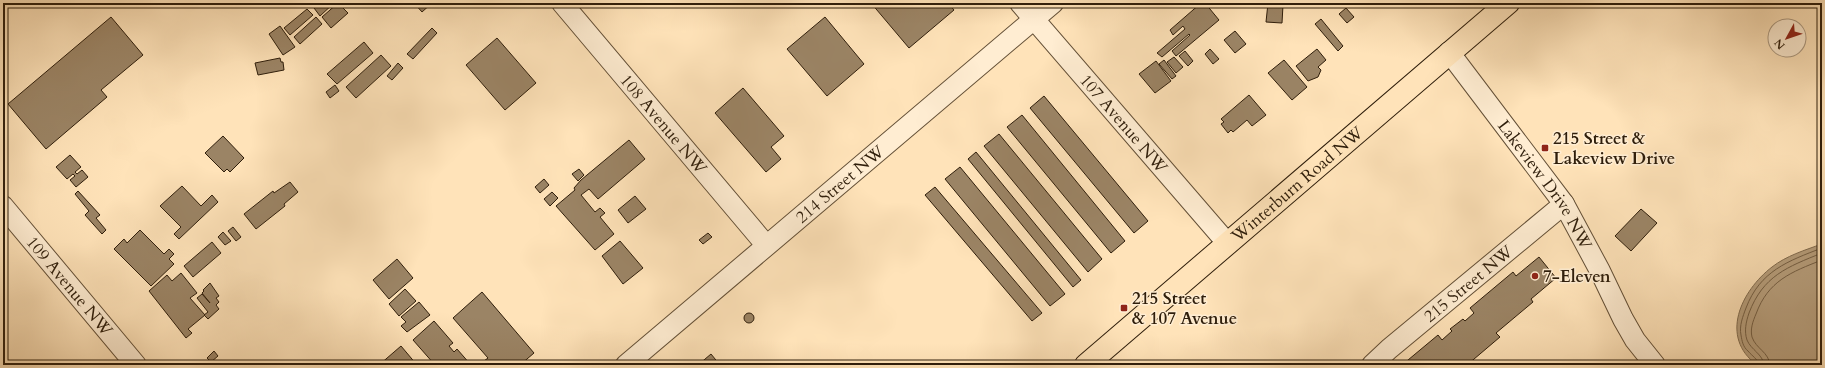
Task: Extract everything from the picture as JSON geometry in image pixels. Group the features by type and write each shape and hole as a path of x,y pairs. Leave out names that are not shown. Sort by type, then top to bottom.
{"main road":[{"name":"Winterburn Road NW","path":"1086,365 1449,52 1508,3"}],"street":[{"name":"108 Avenue NW","path":"562,3 766,245"},
{"name":"107 Avenue NW","path":"1020,3 1228,244"},
{"name":"214 Street NW","path":"626,365 1053,3"},
{"name":"Lakeview Drive NW","path":"1449,52 1564,204 1597,264 1622,319 1635,340 1655,365"},
{"name":"215 Street NW","path":"1372,365 1389,349 1564,204"},
{"name":"109 Avenue NW","path":"3,206 136,365"}],"water":[{"path":"1822,244 1822,365 1757,365 1745,354 1739,341 1737,328 1739,314 1744,301 1751,288 1777,263 1789,256"}],"building":[{"path":"319,3 334,3 320,16 314,8"},
{"path":"338,3 348,13 331,28 322,17"},
{"path":"414,3 432,3 422,12"},
{"path":"871,3 948,3 954,10 909,48"},
{"path":"1201,3 1205,3 1219,20 1176,56 1172,51 1190,35 1189,34 1162,57 1157,53 1185,29 1183,26 1173,35 1170,30"},
{"path":"1268,3 1283,5 1282,23 1266,22"},
{"path":"1346,8 1354,17 1347,23 1339,14"},
{"path":"307,9 313,15 290,35 284,28"},
{"path":"111,17 143,55 101,90 107,97 46,149 8,104"},
{"path":"316,17 322,24 300,44 294,37"},
{"path":"825,17 864,64 827,96 787,49"},
{"path":"1321,19 1343,46 1338,51 1315,24"},
{"path":"280,26 295,47 283,55 269,34"},
{"path":"432,28 437,33 413,59 407,54"},
{"path":"1235,31 1246,44 1235,53 1224,40"},
{"path":"497,38 536,83 505,110 466,65"},
{"path":"364,42 373,53 337,84 327,74"},
{"path":"1210,49 1219,59 1213,64 1205,54"},
{"path":"1317,49 1326,60 1318,67 1321,70 1318,77 1308,81 1296,66"},
{"path":"1185,51 1193,61 1188,66 1179,56"},
{"path":"381,55 391,66 356,98 346,87"},
{"path":"1174,57 1183,67 1176,73 1167,62"},
{"path":"280,58 281,62 283,62 284,70 258,75 255,63"},
{"path":"1164,60 1176,76 1172,79 1159,64"},
{"path":"1284,60 1307,87 1292,100 1268,73"},
{"path":"1156,61 1171,81 1155,93 1139,74"},
{"path":"398,63 403,68 392,80 387,76"},
{"path":"335,85 339,91 330,98 326,92"},
{"path":"743,88 784,136 771,147 781,159 766,172 715,113"},
{"path":"1249,95 1266,115 1252,126 1247,120 1233,132 1231,130 1228,133 1221,124 1224,122 1221,119"},
{"path":"1044,96 1148,221 1134,233 1030,108"},
{"path":"1022,115 1125,241 1111,253 1007,127"},
{"path":"999,134 1102,259 1088,272 984,146"},
{"path":"223,136 244,158 230,172 227,169 224,172 205,153"},
{"path":"629,140 645,159 598,199 589,189 581,195 595,212 600,208 605,213 600,217 614,234 595,250 556,206 575,190 574,188 581,180"},
{"path":"976,152 1081,280 1073,287 968,159"},
{"path":"70,155 81,167 75,172 77,174 82,170 88,177 76,187 70,180 75,176 73,174 67,179 56,167"},
{"path":"960,167 1065,294 1050,306 945,179"},
{"path":"579,169 584,175 578,181 572,174"},
{"path":"544,179 549,185 540,193 535,187"},
{"path":"290,182 298,192 284,204 285,206 256,229 244,214 273,191 274,193"},
{"path":"182,186 201,206 212,195 218,202 179,239 174,234 181,227 160,206"},
{"path":"935,187 1042,313 1032,321 925,195"},
{"path":"78,191 100,215 96,218 106,230 102,234 85,215 89,211 75,194"},
{"path":"552,192 558,198 550,206 544,199"},
{"path":"635,196 646,209 628,223 618,210"},
{"path":"1641,209 1657,223 1631,251 1615,236"},
{"path":"233,227 241,237 236,241 228,231"},
{"path":"140,230 164,254 169,249 174,254 169,259 174,264 151,286 114,249 124,239 127,243"},
{"path":"223,232 231,241 225,245 218,237"},
{"path":"708,233 712,237 703,244 699,240"},
{"path":"620,241 643,268 623,284 602,256"},
{"path":"212,242 221,253 193,277 184,266"},
{"path":"1539,257 1556,278 1531,299 1533,302 1496,333 1500,337 1467,365 1402,365 1438,335 1442,340 1452,331 1450,329 1463,319 1465,321 1474,313 1470,308 1513,272 1516,276"},
{"path":"397,259 413,278 389,299 373,280"},
{"path":"181,273 197,293 190,298 205,315 188,329 192,333 186,338 149,291 167,275 172,281"},
{"path":"210,283 219,296 216,298 219,302 216,305 219,309 208,319 204,315 208,312 197,298 202,294 210,303 202,293"},
{"path":"405,289 416,301 399,316 389,304"},
{"path":"482,292 534,353 520,365 488,365 484,361 488,358 453,318"},
{"path":"419,302 430,315 407,332 401,326 406,322 401,317"},
{"path":"747,313 751,313 754,318 751,323 747,323 744,320 744,316"},
{"path":"434,321 453,343 449,346 454,352 457,349 471,365 435,365 413,340"},
{"path":"401,346 417,365 379,365"},
{"path":"214,351 218,356 211,362 207,358"},
{"path":"711,354 720,365 698,365"}],"place":[{"name":"215 Street & Lakeview Drive","path":"1545,148"},
{"name":"7-Eleven","path":"1535,276"},
{"name":"215 Street & 107 Avenue","path":"1124,308"}]}
